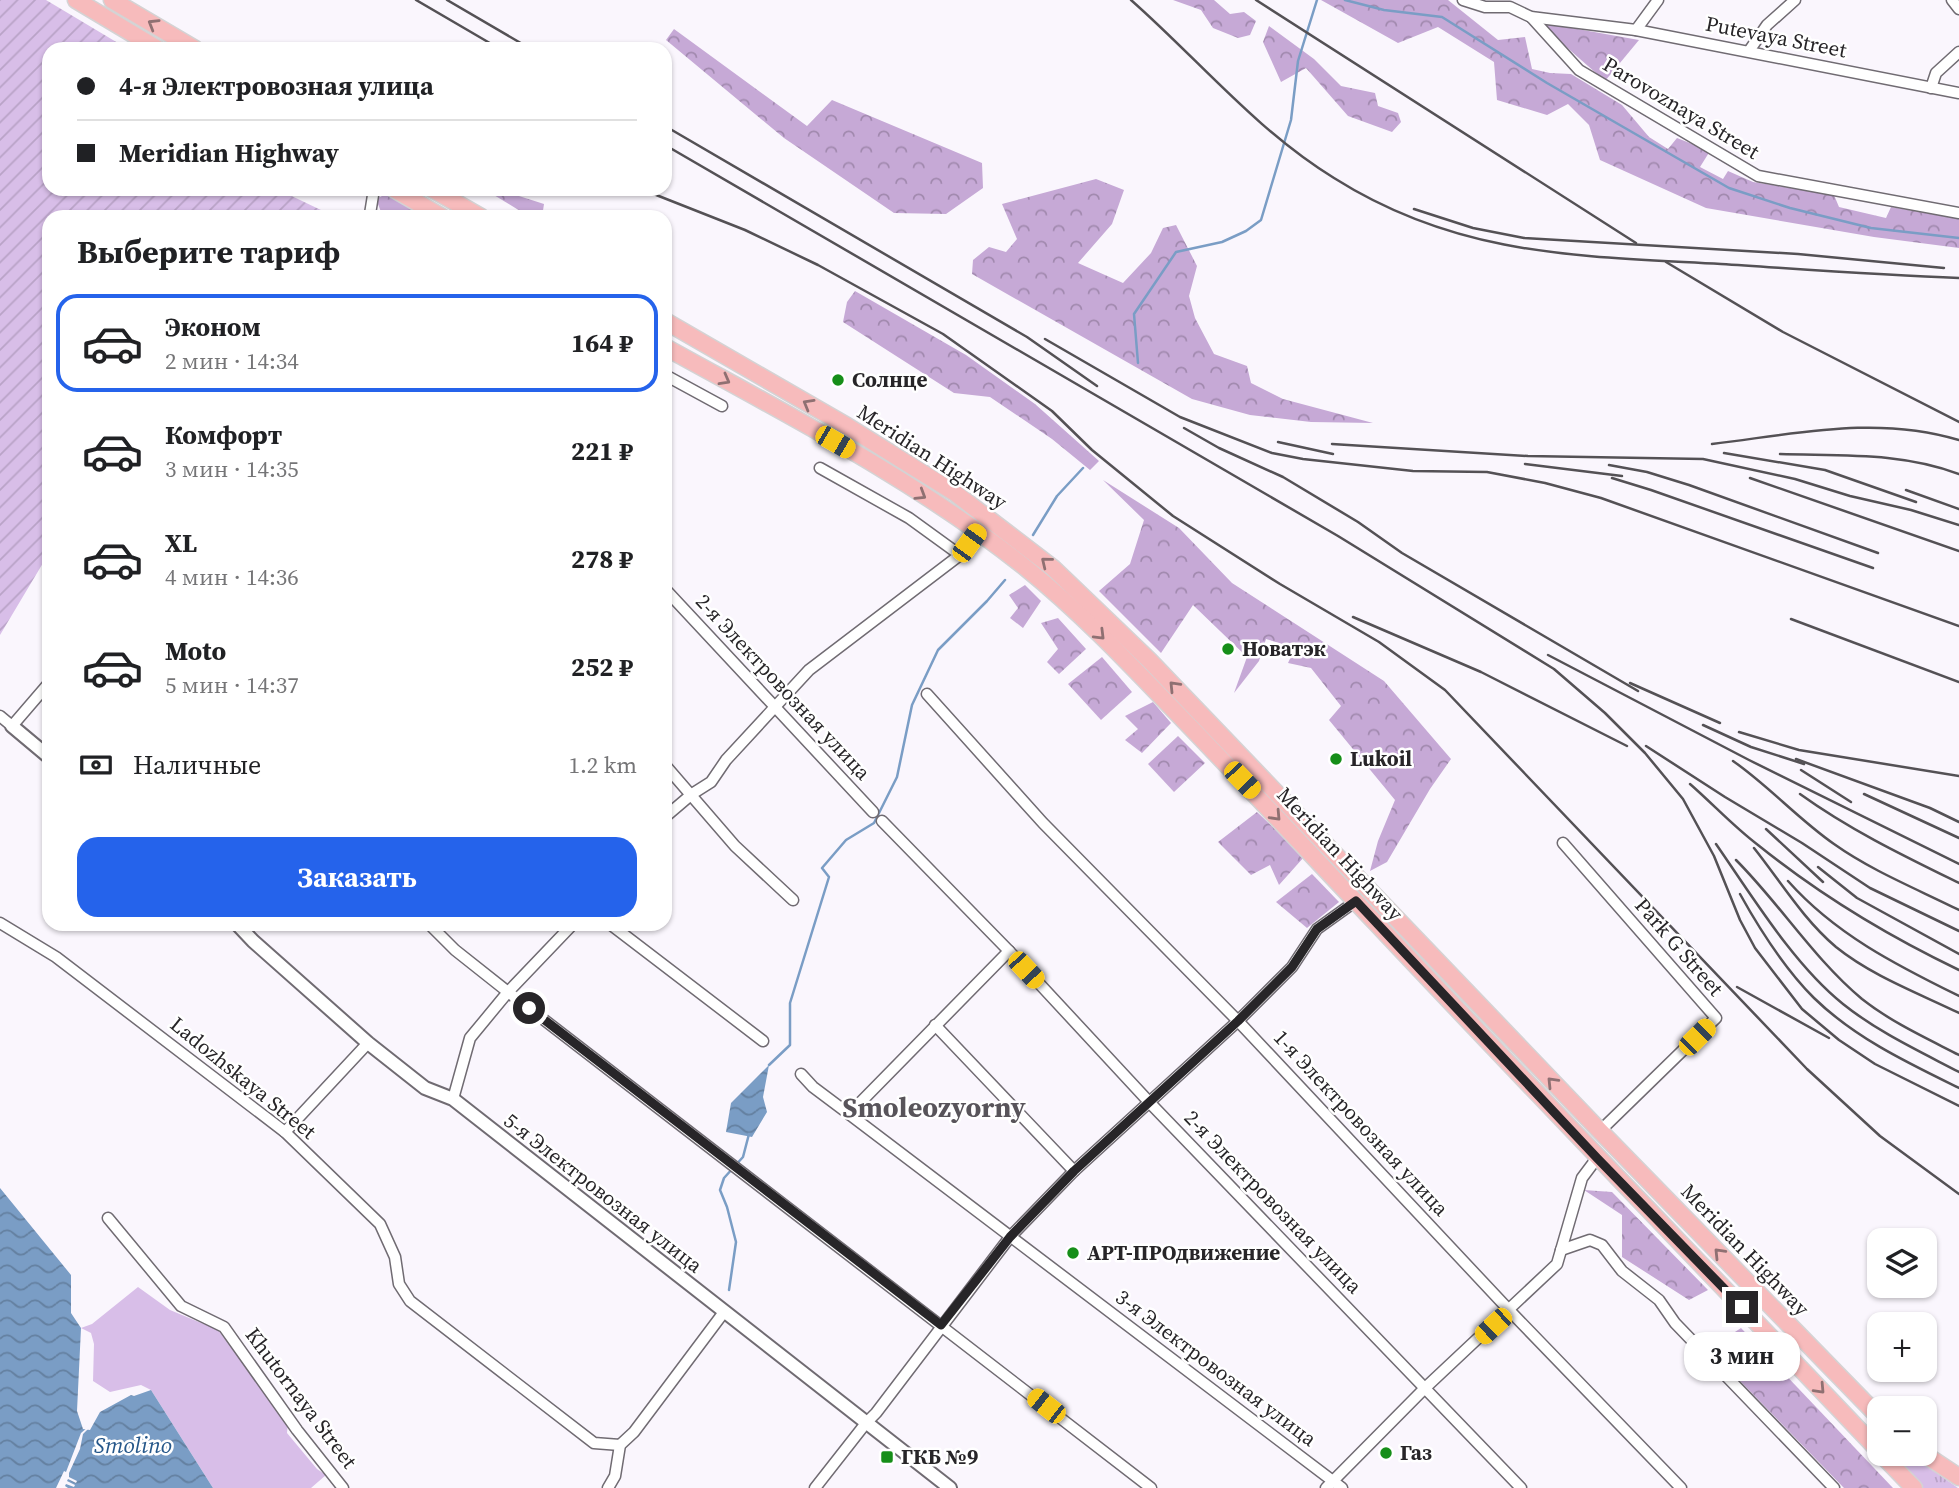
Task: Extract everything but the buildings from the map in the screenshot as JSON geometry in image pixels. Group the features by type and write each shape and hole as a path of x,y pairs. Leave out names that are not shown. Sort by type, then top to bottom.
{"main road":[{"path":"76,0 146,42"},
{"path":"112,0 182,42"},
{"path":"406,196 430,210"},
{"path":"444,196 469,210"},
{"name":"Meridian Highway","path":"672,325 955,493 1053,568 1149,660 1600,1131 1867,1405"},
{"name":"Meridian Highway","path":"672,351 848,449 977,532 1027,569 1089,624 1257,796 1597,1158 1867,1439"},
{"path":"977,532 987,516"},
{"path":"1937,1463 1959,1477"},
{"name":"Meridian Highway","path":"1893,1466 1914,1488"}],"street":[{"name":"Putevaya Street","path":"1463,0 1485,6 1513,3 1531,17 1636,30 1959,93"},
{"path":"1636,30 1658,0"},
{"path":"1749,51 1767,25 1795,0"},
{"path":"1952,0 1959,9"},
{"name":"Parovoznaya Street","path":"1531,17 1578,70 1758,176 1959,213"},
{"path":"1931,88 1936,72 1959,52"},
{"path":"672,379 722,406"},
{"path":"820,468 909,518 960,555"},
{"path":"672,811 712,782 726,760 809,670 960,555 977,532"},
{"name":"2-я Электровозная улица","path":"672,596 873,812"},
{"path":"12,726 42,691"},
{"name":"1-я Электровозная улица","path":"927,694 1043,823 1238,1021 1509,1310 1681,1488"},
{"path":"0,716 42,751"},
{"path":"672,773 735,846 793,900"},
{"name":"2-я Электровозная улица","path":"882,821 1009,950 1150,1103 1521,1488"},
{"name":"Park G Street","path":"1563,843 1716,1018 1600,1131"},
{"path":"815,1488 876,1413 1010,1237 1074,1171 1238,1021 1292,967 1317,929 1356,901"},
{"name":"Ladozhskaya Street","path":"0,923 56,957 285,1132 380,1224 395,1257 399,1284 411,1301 594,1443 620,1444"},
{"name":"5-я Электровозная улица","path":"245,931 368,1043 425,1088 453,1099 950,1488"},
{"path":"436,931 455,950 508,992 1151,1488"},
{"path":"453,1099 470,1038 508,992 566,931"},
{"path":"619,931 763,1041"},
{"path":"849,1114 1009,950"},
{"path":"935,1024 1074,1171"},
{"path":"285,1132 368,1043"},
{"name":"3-я Электровозная улица","path":"801,1074 813,1087 1329,1484 1342,1488"},
{"path":"1329,1484 1425,1388 1557,1264 1582,1178 1597,1158"},
{"name":"Khutornaya Street","path":"107,1218 181,1306 225,1328 343,1488"},
{"path":"1561,1250 1590,1240 1602,1245 1622,1271 1659,1300 1675,1324 1834,1488"},
{"path":"608,1488 615,1476 620,1444 634,1432 724,1312"}],"green space":[{"path":"0,0 46,0 116,42 42,42 42,196 292,196 321,210 42,210 42,565 0,635"},
{"path":"1173,0 1214,0 1230,14 1244,12 1256,21 1250,35 1238,38 1213,28 1201,10"},
{"path":"1321,0 1448,0 1498,40 1525,37 1532,69 1571,74 1622,105 1649,137 1668,149 1677,138 1710,151 1700,167 1723,179 1728,171 1753,182 1834,195 1839,207 1886,218 1891,207 1959,219 1959,248 1874,237 1706,208 1600,160 1589,125 1568,104 1547,115 1497,100 1494,62 1438,27 1398,43"},
{"path":"1538,22 1639,40 1605,81"},
{"path":"1269,26 1314,59 1341,86 1375,93 1378,106 1398,113 1401,122 1392,132 1348,116 1306,68 1281,82 1263,42"},
{"path":"674,29 807,126 832,100 982,163 983,188 946,214 894,213 784,138 672,45 672,42 666,40"},
{"path":"1096,179 1124,190 1112,224 1078,263 1123,283 1151,253 1163,228 1176,225 1197,266 1189,296 1195,318 1214,354 1247,366 1251,383 1283,399 1373,423 1311,422 1250,415 1192,399 972,274 973,260 989,247 1006,252 1017,239 1002,204"},
{"path":"393,196 416,210 380,210 376,199"},
{"path":"496,196 519,196 544,204 543,210 518,210"},
{"path":"855,291 966,355 1035,404 1099,461 1090,470 1052,439 990,397 954,393 843,322 847,302"},
{"path":"1103,480 1179,528 1232,583 1384,681 1451,759 1387,862 1370,871 1378,841 1395,800 1329,720 1341,706 1311,668 1288,663 1295,648 1266,639 1259,661 1234,693 1247,657 1193,605 1161,653 1099,591 1130,564 1144,520"},
{"path":"1025,585 1041,601 1023,628 1010,618 1018,608 1009,595"},
{"path":"1058,618 1086,649 1059,674 1047,662 1058,649 1041,623"},
{"path":"1102,657 1132,692 1101,720 1068,684"},
{"path":"1153,702 1171,723 1142,753 1125,740 1138,729 1125,716"},
{"path":"1178,736 1205,763 1174,792 1148,764"},
{"path":"1257,812 1304,857 1279,885 1270,865 1251,875 1218,842"},
{"path":"1312,874 1339,902 1307,928 1276,902"},
{"path":"1584,1190 1612,1192 1708,1290 1689,1300 1622,1257 1622,1215"},
{"path":"138,1287 170,1310 218,1330 288,1421 287,1433 317,1469 326,1475 311,1488 213,1488 151,1390 141,1385 110,1392 93,1381 94,1344 91,1333 81,1328 92,1324"},
{"path":"1741,1328 1867,1461 1867,1466 1872,1466 1893,1488 1844,1488 1709,1349"},
{"path":"1901,1466 1927,1466 1958,1488 1921,1488"}],"water":[{"path":"769,1065 763,1097 767,1112 752,1137 726,1132 731,1103"},
{"name":"Smolino","path":"0,1188 71,1275 71,1313 81,1328 77,1411 83,1429 90,1430 100,1412 131,1395 151,1390 213,1488 0,1488"}],"pier":[{"path":"88,1427 69,1473 69,1477 77,1481 67,1481 75,1485 74,1487 66,1484 68,1488 56,1488 64,1471 66,1472 81,1433"}],"waterway":[{"path":"1138,363 1134,314 1176,252 1222,242 1246,231 1261,220 1291,120 1298,61 1317,0"},
{"path":"1345,0 1384,10 1442,17 1547,83 1729,188 1790,208 1871,228 1959,238"},
{"path":"1033,535 1057,496 1083,468"},
{"path":"769,1065 790,1045 790,1003 829,877 822,868 846,840 874,823 897,777 912,705 938,650 1005,580"},
{"path":"729,1290 736,1242 720,1190 724,1178 743,1157 749,1134"}],"railway":[{"path":"416,0 488,42"},
{"path":"447,0 519,42"},
{"path":"1131,0 1279,139 1334,178 1381,204 1427,224 1521,248 1569,254 1959,278"},
{"path":"1256,0 1636,243"},
{"path":"672,130 1027,337 1097,386"},
{"path":"672,149 1338,536 1554,669 1605,713 1645,753 1683,799 1714,856 1740,920 1755,948 1802,1009 1839,1040 1875,1064 1959,1106"},
{"path":"659,196 745,230 818,265 943,334 1052,411 1092,450 1173,516 1280,584 1379,642 1445,690 1807,1069 1880,1136 1959,1194"},
{"path":"1414,209 1473,228 1524,238 1798,254 1944,268"},
{"path":"1666,262 1783,332 1959,422"},
{"path":"1045,339 1180,417 1272,453 1413,471 1487,472 1545,483 1601,498 1959,626"},
{"path":"1184,428 1219,448 1283,477 1358,522 1402,553 1638,691"},
{"path":"1712,444 1805,432 1867,428 1928,433 1959,440"},
{"path":"1278,442 1333,454"},
{"path":"1332,444 1528,456 1703,459 1795,479 1959,525"},
{"path":"1724,453 1825,470 1916,502"},
{"path":"1780,454 1893,459 1959,474"},
{"path":"1525,464 1622,476"},
{"path":"1609,465 1647,472 1689,485 1878,553"},
{"path":"1612,478 1873,568"},
{"path":"1750,478 1959,551"},
{"path":"1906,490 1959,509"},
{"path":"1353,617 1481,672 1627,746"},
{"path":"1791,619 1959,682"},
{"path":"1548,655 1749,760 1959,864"},
{"path":"1630,683 1720,723"},
{"path":"1703,725 1751,747 1804,764"},
{"path":"1739,732 1799,750 1959,776"},
{"path":"1646,746 1870,888 1959,931"},
{"path":"1796,759 1930,808 1959,822"},
{"path":"1733,761 1849,854 1959,910"},
{"path":"1801,770 1851,802"},
{"path":"1690,784 1749,838 1830,898 1906,943 1959,970"},
{"path":"1800,794 1858,831 1959,883"},
{"path":"1864,794 1959,838"},
{"path":"1766,829 1823,882"},
{"path":"1716,844 1775,929 1825,988 1870,1023 1959,1072"},
{"path":"1754,848 1803,912 1836,947 1880,975 1959,1013"},
{"path":"1736,860 1828,967 1862,999 1897,1022 1959,1055"},
{"path":"1818,867 1857,898 1959,954"},
{"path":"1788,881 1806,900 1846,933 1890,960 1959,996"},
{"path":"1740,894 1764,935 1814,998 1883,1049 1959,1088"},
{"path":"1737,987 1829,1038"}],"place":[{"name":"Солнце","path":"838,380"},
{"name":"Новатэк","path":"1228,649"},
{"name":"Lukoil","path":"1336,759"},
{"name":"АРТ-ПРОдвижение","path":"1073,1253"},
{"name":"Газ","path":"1386,1453"},
{"name":"ГКБ №9","path":"887,1457"}],"district":[{"name":"Smoleozyorny","path":"934,1107"}],"route":[{"path":"529,1008 941,1325 1010,1237 1074,1171 1238,1021 1292,967 1317,929 1356,901 1597,1158 1742,1307"}]}
